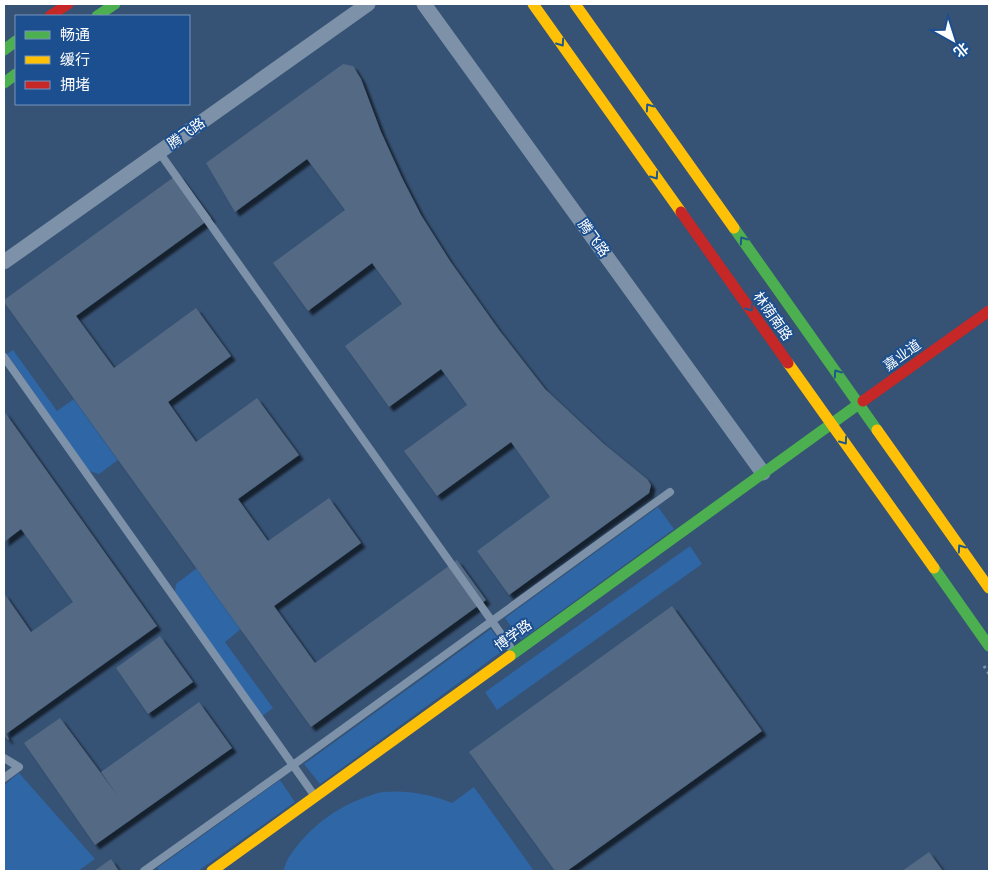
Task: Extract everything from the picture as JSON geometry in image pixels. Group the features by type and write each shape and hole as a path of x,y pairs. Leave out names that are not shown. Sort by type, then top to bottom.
{"main road":[{"path":"52,15 68,4"},
{"path":"98,15 115,4"},
{"name":"林荫南路","path":"533,4 989,646"},
{"name":"林荫南路","path":"575,4 989,588"},
{"path":"4,50 15,42"},
{"path":"4,83 15,75"},
{"name":"嘉业道","path":"832,424 989,311"},
{"name":"博学路","path":"212,871 832,424"}],"street":[{"name":"腾飞路","path":"4,262 368,4"},
{"name":"腾飞路","path":"424,4 763,473"}],"lane":[{"path":"159,152 514,653"},
{"path":"4,357 315,797"},
{"path":"144,871 670,492"},
{"path":"4,758 19,767 4,778"}],"shaded area":[{"path":"13,350 57,411 74,399 118,460 99,474 89,471 7,354"},
{"path":"658,507 674,529 521,640 505,618"},
{"path":"690,546 702,564 497,710 485,692"},
{"path":"197,568 241,629 225,642 273,708 261,717 174,598 176,584"},
{"path":"491,629 505,649 320,784 304,764"},
{"path":"19,773 95,859 78,871 4,871 4,785"},
{"path":"280,780 295,802 198,871 159,871 157,868"},
{"path":"474,787 534,871 283,871 286,862 298,844 315,827 344,806 355,801 380,792 410,792 452,803"}],"building":[{"path":"343,64 353,66 361,79 381,132 421,215 450,261 499,330 545,389 604,444 647,479 651,485 649,493 509,595 477,551 550,497 511,442 437,496 404,451 467,405 441,369 389,407 345,346 402,304 372,263 308,311 273,263 345,210 307,159 235,212 206,163"},
{"path":"178,174 211,218 76,316 114,368 196,308 231,356 168,402 196,442 257,398 299,455 238,499 268,541 329,498 361,543 274,606 315,663 457,560 486,600 311,727 4,302 4,300"},
{"path":"4,411 157,626 6,734 8,740 4,735 4,593 31,632 73,602 21,529 4,542"},
{"path":"672,606 762,731 567,871 555,871 469,752"},
{"path":"160,636 193,682 148,714 116,668"},
{"path":"199,702 232,748 95,845 24,743 60,718 118,796 101,772"},
{"path":"929,852 943,871 902,871"},
{"path":"111,859 119,871 94,871"}],"traffic: fast":[{"path":"98,15 115,4"},
{"path":"4,50 15,42"},
{"path":"4,83 15,75"},
{"path":"734,228 877,430"},
{"path":"510,656 863,401"},
{"path":"934,568 989,646"}],"traffic: slow":[{"path":"533,4 681,212"},
{"path":"575,4 734,228"},
{"path":"788,363 934,568"},
{"path":"877,430 989,588"},
{"path":"212,871 510,656"}],"traffic: jam":[{"path":"52,15 68,4"},
{"path":"681,212 788,363"},
{"path":"863,401 989,311"}]}
